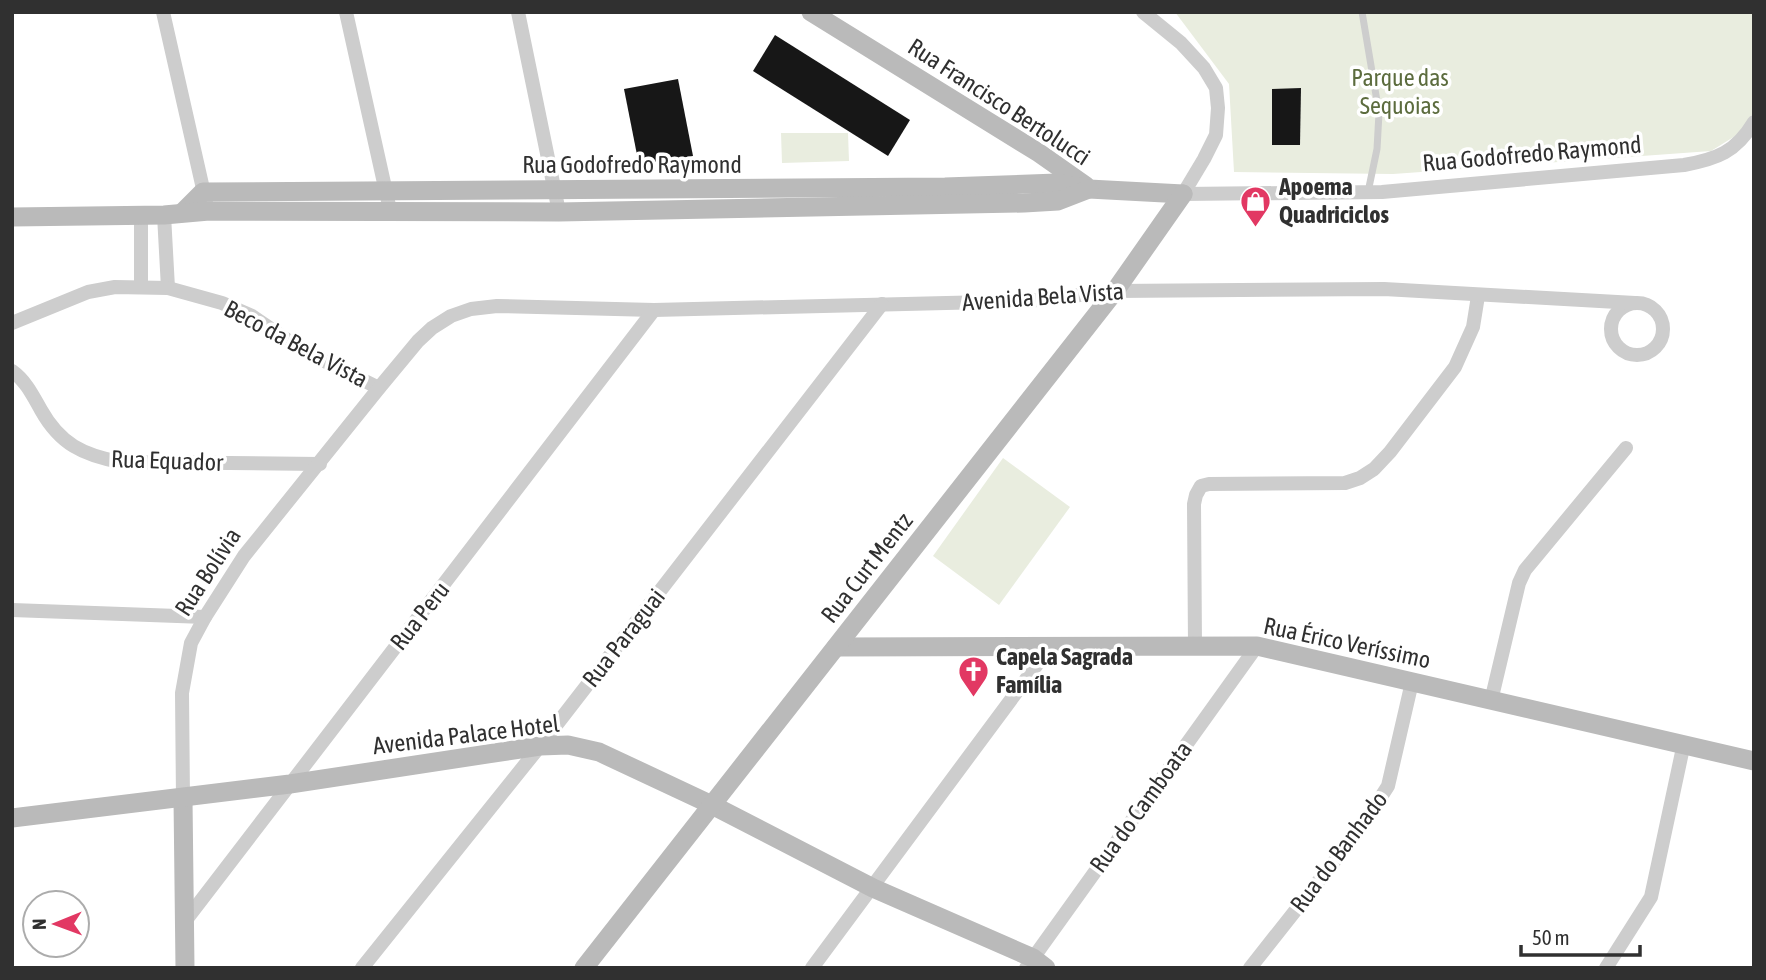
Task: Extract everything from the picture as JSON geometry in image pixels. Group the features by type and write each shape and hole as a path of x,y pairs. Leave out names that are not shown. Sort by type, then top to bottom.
{"main road":[{"name":"Rua Francisco Bertolucci","path":"811,12 1039,153 1089,189"},
{"name":"Rua Godofredo Raymond","path":"12,217 174,213 206,202 384,190 945,187 1057,183 1089,189 1183,194"},
{"name":"Rua Godofredo Raymond","path":"206,202 390,210 559,212 1047,202 1058,201 1089,189"},
{"name":"Rua Curt Mentz","path":"584,968 1115,291 1183,194"},
{"name":"Rua Érico Veríssimo","path":"836,647 1257,646 1754,761"},
{"name":"Avenida Palace Hotel","path":"12,818 184,799 540,746 568,745 599,752 712,805 873,888 1035,964"},
{"name":"Rua Bolívia","path":"184,799 185,968"}],"street":[{"path":"163,12 206,202"},
{"path":"346,12 390,210"},
{"path":"518,12 559,212"},
{"path":"1143,12 1181,43 1204,68 1216,88 1216,135 1183,194"},
{"name":"Rua Godofredo Raymond","path":"1183,194 1382,192 1684,165 1710,160 1725,153 1743,139 1754,122"},
{"path":"168,288 174,213"},
{"path":"141,215 141,286"},
{"name":"Beco da Bela Vista","path":"12,323 88,292 115,287 168,288 222,303 253,316 302,349 379,388"},
{"name":"Avenida Bela Vista","path":"451,316 471,309 497,306 654,310 1028,301 1115,291 1384,289 1635,303"},
{"path":"1195,646 1194,503 1201,486 1272,482 1345,483 1374,469 1455,367 1473,327 1478,296"},
{"path":"1580,301 1600,313 1613,341 1624,352 1640,355 1655,348 1660,341 1663,332 1658,314 1644,304 1626,305 1611,324 1613,341"},
{"name":"Rua Paraguai","path":"362,968 540,746 882,304"},
{"name":"Rua Peru","path":"186,920 654,310"},
{"name":"Rua Bolívia","path":"184,799 182,693 191,643 205,617 244,556 379,388 418,341 451,316"},
{"name":"Rua Equador","path":"12,371 28,386 47,422 60,436 76,450 96,458 120,462 320,464"},
{"path":"1491,701 1519,583 1525,570 1626,448"},
{"path":"12,610 205,617"},
{"path":"812,968 1050,646"},
{"name":"Rua do Camboata","path":"1035,964 1257,646"},
{"name":"Rua do Banhado","path":"1250,968 1363,825 1388,786 1412,682"},
{"path":"1606,968 1651,897 1684,744"}],"lane":[{"path":"1363,12 1363,27 1379,113 1377,149 1368,192"}],"green space":[{"name":"Parque das Sequoias","path":"1175,12 1754,12 1754,112 1740,133 1711,151 1393,174 1234,172 1229,84"},
{"path":"781,133 848,133 849,161 782,163"},
{"path":"1003,458 1070,507 999,605 933,556"}],"building":[{"path":"775,35 910,120 888,156 753,71"},
{"path":"678,79 693,156 639,165 624,89"},
{"name":"Parque das Sequoias","path":"1301,88 1300,145 1272,145 1272,89"}],"place":[{"name":"Apoema Quadriciclos","path":"1256,228"},
{"name":"Capela Sagrada Família","path":"973,698"}]}
